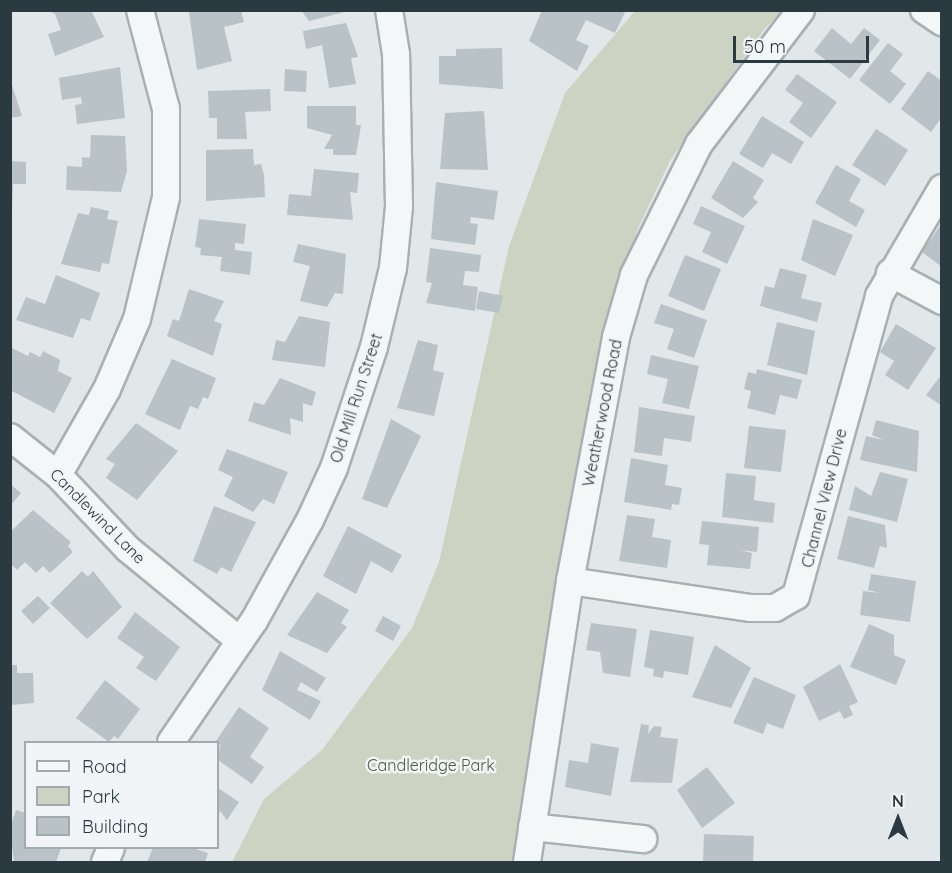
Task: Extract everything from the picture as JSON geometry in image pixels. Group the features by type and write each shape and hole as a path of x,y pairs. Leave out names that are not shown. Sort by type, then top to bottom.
{"street":[{"path":"58,475 107,389 136,319 166,197 166,109 140,10"},
{"name":"Old Mill Run Street","path":"172,741 240,641 334,468 390,279 399,145 389,10"},
{"name":"Weatherwood Road","path":"527,862 570,581 615,337 634,274 699,144 801,10"},
{"path":"924,10 942,22"},
{"name":"Channel View Drive","path":"570,581 751,608 775,608 796,596 858,362 890,273 942,188"},
{"path":"890,273 942,301"},
{"name":"Candlewind Lane","path":"10,437 58,475 128,549 240,641"},
{"path":"532,827 643,839"}],"green space":[{"name":"Candleridge Park","path":"635,11 784,11 766,27 671,159 638,228 590,391 513,862 232,862 264,799 322,750 412,628 439,562 509,246 565,93"}],"building":[{"path":"48,10 91,10 104,37 55,56 48,34 61,30 55,14"},
{"path":"241,10 244,22 224,27 232,61 197,70 189,12"},
{"path":"301,10 348,10 348,11 309,21"},
{"path":"542,10 626,10 615,33 586,20 576,40 589,46 577,71 529,41"},
{"path":"346,23 358,57 351,58 356,84 329,88 322,45 306,49 303,31"},
{"path":"832,28 851,44 864,28 880,40 850,79 814,51"},
{"path":"888,43 903,54 890,71 906,84 890,104 859,80"},
{"path":"502,48 503,89 439,84 439,56 456,56 456,49"},
{"path":"120,67 125,118 77,124 75,105 82,104 81,97 62,100 59,78"},
{"path":"285,69 307,71 306,92 284,91"},
{"path":"928,71 942,81 942,117 931,132 901,109"},
{"path":"797,74 837,102 811,138 789,122 803,103 785,90"},
{"path":"10,79 22,116 10,118"},
{"path":"270,89 271,111 245,112 247,139 217,139 217,118 209,118 208,91"},
{"path":"307,106 356,106 356,125 361,125 356,155 333,155 333,149 324,149 332,135 307,128"},
{"path":"484,111 488,170 440,169 445,113"},
{"path":"762,116 804,142 791,164 772,153 763,168 739,154"},
{"path":"876,129 908,150 885,186 852,165"},
{"path":"91,135 125,136 127,171 121,192 66,190 67,166 82,167 82,157 90,158"},
{"path":"253,149 254,165 261,164 264,175 265,197 206,201 206,150"},
{"path":"10,161 26,162 26,184 13,184 12,210"},
{"path":"733,161 764,180 753,198 758,202 743,218 711,198"},
{"path":"836,165 861,179 849,201 865,210 856,227 815,203"},
{"path":"314,169 359,173 357,193 350,192 353,220 287,215 289,194 311,196"},
{"path":"436,182 498,191 494,220 471,217 470,223 478,224 475,245 431,239"},
{"path":"701,206 745,226 727,264 702,252 711,232 693,224"},
{"path":"91,207 109,211 107,219 118,221 109,264 102,263 100,272 61,264 78,213 89,215"},
{"path":"199,219 246,224 244,244 235,243 235,250 252,252 250,275 220,271 222,257 200,255 201,248 195,247"},
{"path":"813,219 853,235 835,276 801,260"},
{"path":"942,223 942,267 922,252"},
{"path":"298,244 346,254 343,294 335,293 327,307 300,301 310,266 293,262"},
{"path":"430,248 481,255 479,272 465,271 463,285 478,287 475,311 426,303 432,283 426,282"},
{"path":"685,255 721,269 704,311 668,296"},
{"path":"780,268 807,275 801,298 822,303 817,322 760,306 765,286 774,288"},
{"path":"56,275 100,293 90,321 81,318 73,338 16,320 26,297 45,304"},
{"path":"189,289 224,301 214,321 222,324 213,356 167,336 173,319 179,321"},
{"path":"479,291 503,296 499,313 476,309"},
{"path":"661,304 707,320 694,358 667,349 674,329 654,323"},
{"path":"299,316 330,322 325,367 272,360 276,340 285,342"},
{"path":"777,322 815,331 807,375 767,365"},
{"path":"896,324 936,348 908,390 885,375 894,361 880,352"},
{"path":"418,340 438,345 433,370 444,373 434,416 397,408"},
{"path":"10,347 28,356 30,352 40,357 43,351 60,360 58,371 72,378 54,413 10,390"},
{"path":"651,355 699,366 689,409 662,403 668,379 647,374"},
{"path":"172,359 216,378 208,399 203,397 198,409 190,406 180,430 145,414"},
{"path":"757,369 802,380 797,399 780,395 775,415 747,408 751,391 744,389 748,372 756,374"},
{"path":"942,374 942,406 926,395"},
{"path":"280,378 316,392 312,406 303,403 303,422 290,418 291,435 248,421 254,402 264,405"},
{"path":"639,407 695,416 691,442 664,438 662,456 634,452"},
{"path":"391,419 421,436 387,508 362,499"},
{"path":"876,420 919,431 917,472 860,460 866,436 884,440 872,435"},
{"path":"136,423 178,451 137,500 106,478 115,464 106,459"},
{"path":"749,426 786,430 781,472 744,468"},
{"path":"227,449 288,472 274,504 263,499 253,512 224,496 233,477 218,470"},
{"path":"631,458 668,465 665,485 682,488 679,505 672,504 671,510 624,502"},
{"path":"880,472 908,479 897,522 849,510 855,486 871,496"},
{"path":"726,473 756,476 754,500 775,503 773,523 722,517"},
{"path":"10,484 21,493 10,506"},
{"path":"214,506 256,522 231,572 221,567 217,574 193,561"},
{"path":"33,510 71,542 68,546 73,552 50,573 43,566 36,573 25,562 17,570 10,563 10,532"},
{"path":"627,515 655,519 652,537 671,540 667,568 619,561"},
{"path":"848,516 885,525 887,548 880,546 874,568 837,559"},
{"path":"702,521 759,527 757,552 740,550 752,553 750,569 707,565 709,545 699,544"},
{"path":"348,526 402,555 392,573 371,561 356,594 323,576"},
{"path":"82,571 88,577 93,571 122,607 87,639 50,603"},
{"path":"871,574 916,581 910,622 860,615 863,591 880,593 868,590"},
{"path":"317,592 349,610 341,623 347,627 327,653 287,635"},
{"path":"38,596 50,608 33,624 21,611"},
{"path":"135,612 180,647 156,681 136,668 144,657 117,638"},
{"path":"383,616 401,626 393,641 375,631"},
{"path":"591,623 637,629 630,677 603,673 600,652 586,650"},
{"path":"869,624 894,635 894,655 906,660 896,685 850,667"},
{"path":"650,630 694,637 688,675 664,671 663,678 653,676 654,669 644,667"},
{"path":"715,645 751,668 731,708 692,697"},
{"path":"280,651 326,678 317,692 301,682 297,690 321,701 310,720 262,690"},
{"path":"840,664 858,702 849,706 853,715 844,719 840,711 819,721 803,687"},
{"path":"10,665 17,665 17,673 33,673 34,703 11,705"},
{"path":"754,677 796,695 783,729 767,723 763,734 733,723"},
{"path":"105,680 140,709 118,739 114,736 110,741 76,718"},
{"path":"239,707 269,728 250,757 264,767 252,784 219,761 220,745 219,741 216,741"},
{"path":"641,724 649,725 648,734 654,726 662,727 660,737 678,739 672,783 630,782"},
{"path":"591,743 619,748 611,796 565,787 569,760 588,763"},
{"path":"707,767 735,803 702,828 677,790"},
{"path":"219,789 239,802 227,820 220,811 219,814"},
{"path":"16,810 24,812 24,849 61,849 56,862 14,862 10,828"},
{"path":"704,834 754,836 753,862 703,862"},
{"path":"153,849 196,849 208,853 205,862 147,862"}]}
